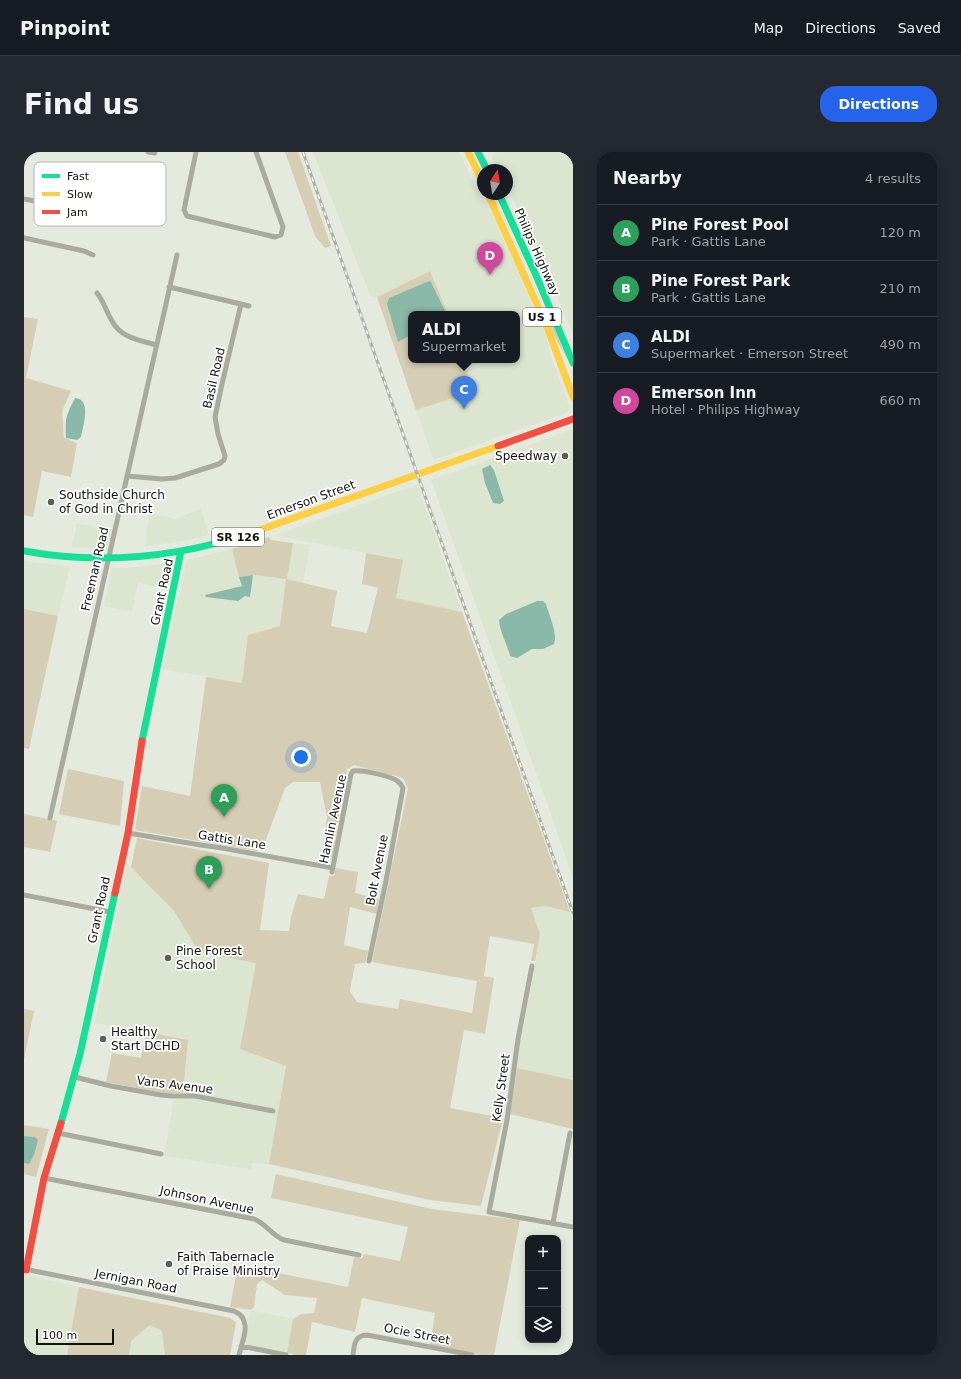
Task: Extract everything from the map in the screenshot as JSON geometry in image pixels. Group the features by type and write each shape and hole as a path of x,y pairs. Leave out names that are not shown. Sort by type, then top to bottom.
{"main road":[{"path":"468,152 477,171"},
{"path":"478,152 484,164"},
{"name":"Philips Highway","path":"491,200 546,327 573,398"},
{"name":"Philips Highway","path":"502,200 535,272 573,363"},
{"name":"Emerson Street","path":"24,551 68,557 108,559 182,551 217,543 266,528 573,418"},
{"name":"Grant Road","path":"25,1269 44,1178 75,1077 128,833 142,740 182,551"}],"street":[{"path":"148,152 155,153"},
{"path":"196,152 184,210 185,214 189,217 275,237 281,235 282,227 256,152"},
{"path":"24,199 34,201"},
{"path":"24,238 84,250 93,255"},
{"name":"Freeman Road","path":"50,818 176,255"},
{"path":"525,278 535,272"},
{"path":"169,287 248,306"},
{"path":"97,293 103,300 111,320 118,330 128,337 156,345"},
{"name":"Basil Road","path":"127,476 162,479 175,478 219,464 224,460 225,456 218,434 215,417 241,304"},
{"name":"Hamlin Avenue","path":"332,870 351,774 353,771 360,771 395,779 400,783"},
{"name":"Bolt Avenue","path":"369,961 386,881 403,788 400,783"},
{"name":"Gattis Lane","path":"128,833 222,848 332,870"},
{"path":"24,895 110,912"},
{"name":"Kelly Street","path":"532,966 518,1039 506,1120 489,1212 553,1223"},
{"name":"Vans Avenue","path":"75,1077 111,1086 160,1095 195,1096 274,1111"},
{"path":"58,1132 161,1154"},
{"path":"570,1133 553,1223 573,1227"},
{"name":"Johnson Avenue","path":"44,1178 254,1219 262,1222 275,1235 284,1240 359,1255"},
{"name":"Jernigan Road","path":"25,1269 234,1311 243,1317 245,1322 241,1346"},
{"name":"Ocie Street","path":"353,1355 354,1344 359,1337 367,1335 472,1355"},
{"path":"240,1355 241,1346 286,1355"}],"shaded area":[{"path":"285,152 298,152 331,246 325,248 315,236"},
{"path":"313,152 459,152 477,189 477,200 487,202 547,338 549,351 568,403 568,411 434,460 416,410 474,391 464,363 520,363 520,311 447,311 430,271 377,297 371,297"},
{"path":"494,152 573,152 573,333 513,199 513,164 495,164 492,158"},
{"path":"430,271 447,311 445,311 431,282 429,281 389,298 399,341 408,336 408,363 464,363 474,391 416,410 377,297"},
{"path":"24,317 38,319 26,378 71,391 62,411 64,438 77,443 71,477 42,471 33,517 24,515"},
{"path":"549,320 555,329 567,359 547,321"},
{"path":"573,429 573,878 431,480"},
{"path":"417,485 462,612 396,598 403,560 278,536 277,534"},
{"path":"201,509 209,535 177,542 145,546 150,513 175,519"},
{"path":"77,523 112,531 107,548 72,547"},
{"path":"269,537 271,540 293,543 287,579 337,591 331,626 367,633 378,588 362,584 366,553 403,560 396,598 462,612 570,912 545,906 531,908 540,934 535,961 531,961 534,944 490,936 484,976 494,978 485,1034 464,1030 450,1108 503,1118 481,1206 430,1200 269,1164 286,1066 240,1049 256,963 199,952 174,911 131,867 137,838 269,863 260,930 289,931 291,917 298,894 324,899 329,876 334,876 336,868 358,872 355,893 379,899 377,914 350,907 344,945 368,951 365,963 355,964 350,991 357,1002 398,1009 400,999 472,1013 477,981 372,962 408,788 403,778 354,765 347,769 332,858 322,854 327,817 320,782 293,782 285,788 264,845 258,845 257,851 135,830 142,786 190,796 206,677 242,683 248,635 280,626 286,579 253,575 239,577 232,549"},
{"path":"293,543 310,545 303,583 287,579"},
{"path":"232,549 243,586 206,595 250,597 253,575 287,579 280,626 248,635 242,683 163,669 187,560"},
{"path":"24,561 70,567 58,616 24,609"},
{"path":"172,563 167,588 138,583 132,612 104,606 112,568 128,568"},
{"path":"24,609 58,616 29,749 24,748"},
{"path":"68,769 124,781 120,826 59,814"},
{"path":"24,814 57,821 50,852 24,847"},
{"path":"127,863 174,911 199,952 256,963 240,1049 286,1065 269,1164 252,1163 251,1169 164,1156 174,1099 190,1098 274,1114 275,1109 183,1093 188,1040 95,1023"},
{"path":"545,906 570,912 573,921 573,1080 517,1068 520,1040 526,1016 540,934 531,908"},
{"path":"24,1009 34,1011 24,1059"},
{"path":"146,1032 188,1040 183,1093 163,1093 106,1082 112,1053 141,1058"},
{"path":"517,1068 573,1080 573,1129 510,1114"},
{"path":"24,1125 49,1129 36,1177 24,1174 24,1163 29,1164 35,1137 24,1136"},
{"path":"276,1174 431,1209 520,1220 494,1355 480,1355 430,1345 435,1313 362,1298 355,1332 312,1322 306,1355 296,1355 287,1353 293,1319 301,1314 314,1313 317,1298 285,1295 262,1280 257,1284 254,1307 251,1310 230,1307 238,1265 348,1287 354,1257 362,1258 364,1254 400,1261 408,1227 271,1198"},
{"path":"24,1274 79,1287 67,1355 24,1355"},
{"path":"79,1287 230,1318 236,1322 230,1355 165,1355 162,1331 150,1325 131,1341 129,1355 67,1355"},
{"path":"251,1310 293,1319 287,1353 248,1345 246,1338"},
{"path":"150,1325 162,1331 165,1355 129,1355 131,1341"}],"water":[{"path":"429,281 431,282 445,311 408,311 408,337 398,342 387,304 389,298"},
{"path":"75,398 83,403 85,408 81,437 77,440 66,438 67,417"},
{"path":"490,465 494,470 504,501 500,504 493,503 485,483 482,469"},
{"path":"253,575 250,597 245,596 238,601 206,597 205,595 242,586 239,577"},
{"path":"537,601 543,601 546,604 555,635 554,644 543,649 532,649 517,658 510,656 499,620 506,614"},
{"path":"24,1136 35,1137 38,1140 34,1155 29,1164 24,1163"}],"railway":[{"path":"303,152 573,913"}],"traffic: fast":[{"path":"478,152 484,164"},
{"path":"502,200 535,273 573,363"},
{"path":"24,551 81,558 138,557 195,548 223,542 251,533"},
{"path":"142,741 181,551"},
{"path":"61,1123 80,1054 115,893"}],"traffic: slow":[{"path":"468,152 477,171"},
{"path":"491,200 547,327 573,397"},
{"path":"251,533 498,446"}],"traffic: jam":[{"path":"498,446 573,419"},
{"path":"115,893 128,833 142,741"},
{"path":"26,1270 44,1178 61,1123"}],"place":[{"name":"Emerson Inn","path":"490,275"},
{"name":"ALDI","path":"464,409"},
{"name":"Speedway","path":"565,456"},
{"name":"Southside Church of God in Christ","path":"51,502"},
{"name":"Pine Forest Pool","path":"224,817"},
{"name":"Pine Forest Park","path":"209,889"},
{"name":"Pine Forest School","path":"168,958"},
{"name":"Healthy Start DCHD","path":"103,1039"},
{"name":"Faith Tabernacle of Praise Ministry","path":"169,1264"}]}
